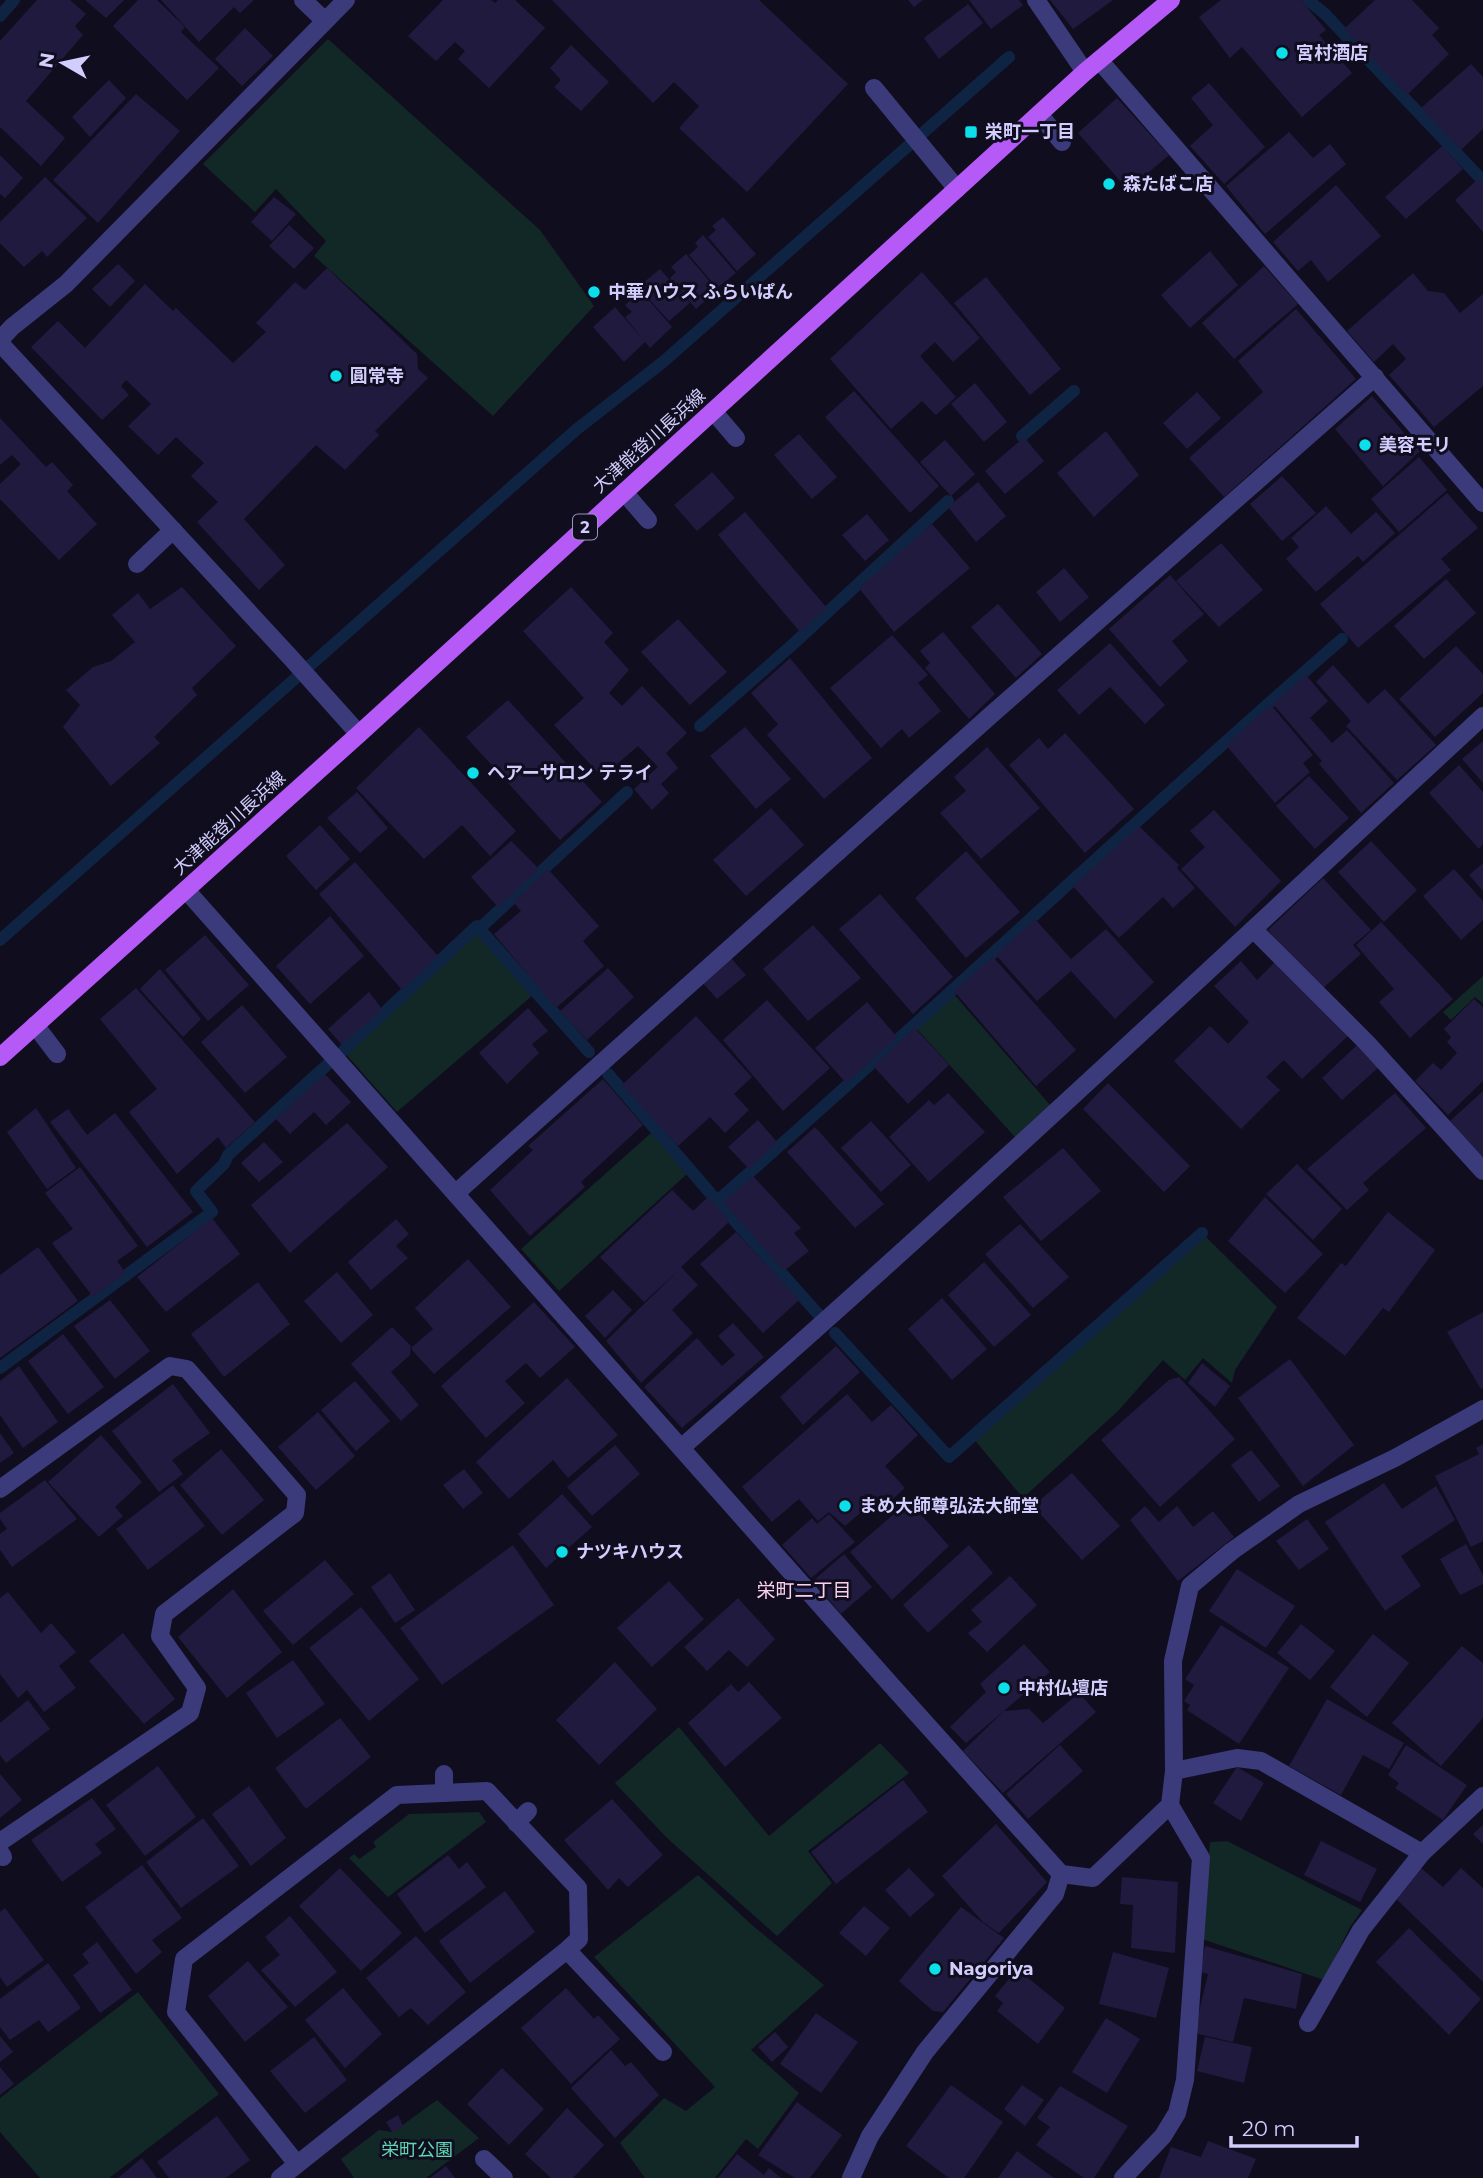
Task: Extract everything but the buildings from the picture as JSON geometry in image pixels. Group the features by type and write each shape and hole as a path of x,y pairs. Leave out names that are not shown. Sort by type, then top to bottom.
{"main road":[{"name":"大津能登川長浜線","path":"0,1056 359,734 1085,72 1171,0"}],"street":[{"path":"303,0 326,21"},
{"path":"345,0 66,284 3,331 173,530 359,734"},
{"path":"1036,0 1085,72"},
{"path":"1100,60 1483,503"},
{"path":"874,88 957,189"},
{"path":"1039,114 1062,142"},
{"path":"456,1193 1012,696 1375,377"},
{"path":"713,411 736,438"},
{"path":"624,492 648,520"},
{"path":"137,564 173,530"},
{"path":"681,1448 825,1322 1098,1074 1483,716"},
{"path":"186,890 236,939 681,1448 709,1491 1061,1874 1093,1878 1170,1805"},
{"path":"1253,929 1367,1043 1475,1169"},
{"path":"35,1025 57,1054"},
{"path":"0,1489 170,1366 187,1369 297,1495 295,1513 158,1610 160,1636 197,1688 190,1713 1,1850"},
{"path":"1123,2178 1163,2136 1177,2113 1185,2080 1201,1858 1170,1805 1174,1771 1173,1661 1190,1586 1232,1550 1299,1504 1395,1458 1445,1425 1483,1409"},
{"path":"1174,1771 1237,1758 1261,1761 1422,1853"},
{"path":"444,1774 444,1793"},
{"path":"280,2178 579,1939 578,1888 522,1817 487,1791 397,1795 184,1959 176,2012 297,2164"},
{"path":"1308,2023 1345,1965 1361,1930 1422,1853 1483,1796"},
{"path":"851,2178 870,2136 925,2052 963,2015 1055,1894 1061,1874"},
{"path":"567,1950 663,2052"},
{"path":"484,2159 504,2178"}],"green space":[{"path":"328,39 540,230 594,306 493,416 314,256 326,241 276,189 255,212 203,164"},
{"path":"477,929 533,995 397,1112 344,1052"},
{"path":"1483,976 1483,1004 1475,997 1451,1020 1443,1012"},
{"path":"952,992 1050,1105 1015,1137 915,1027"},
{"path":"651,1133 688,1173 559,1291 521,1249"},
{"path":"1203,1234 1277,1307 1235,1370 1232,1383 1203,1358 1185,1380 1163,1360 1119,1410 1023,1498 973,1438 1072,1354"},
{"path":"679,1727 769,1836 880,1743 909,1773 808,1851 832,1883 777,1936 667,1838 615,1783"},
{"path":"479,1812 486,1822 388,1897 349,1858 354,1854 359,1859 376,1847 373,1842 409,1814"},
{"path":"1227,1841 1362,1910 1350,1927 1324,1980 1202,1939 1210,1842"},
{"path":"698,1875 752,1925 824,1985 751,2050 799,2093 758,2149 746,2139 715,2178 645,2178 620,2143 664,2098 686,2111 715,2087 594,1957"},
{"path":"138,1992 219,2094 109,2178 40,2178 0,2132 0,2098"},
{"name":"栄町公園","path":"437,2100 479,2138 426,2178 354,2178 341,2159 379,2130 393,2132"}],"waterway":[{"path":"0,16 14,0"},
{"path":"1308,0 1325,14 1483,181"},
{"path":"0,940 577,429 663,362 1009,57"},
{"path":"1022,436 1074,391"},
{"path":"700,726 948,501"},
{"path":"717,1201 1342,639"},
{"path":"479,929 627,792"},
{"path":"344,1050 477,926 589,1052"},
{"path":"0,1368 212,1212 196,1191 224,1164 228,1155 328,1064"},
{"path":"608,1074 819,1315"},
{"path":"835,1333 949,1457 1202,1233"}],"place":[{"name":"宮村酒店","path":"1282,53"},
{"name":"栄町一丁目","path":"971,132"},
{"name":"森たばこ店","path":"1109,184"},
{"name":"中華ハウス ふらいぱん","path":"594,292"},
{"name":"圓常寺","path":"336,376"},
{"name":"美容モリ","path":"1365,445"},
{"name":"ヘアーサロン テライ","path":"473,773"},
{"name":"まめ大師尊弘法大師堂","path":"845,1506"},
{"name":"ナツキハウス","path":"562,1552"},
{"name":"中村仏壇店","path":"1004,1688"},
{"name":"Nagoriya","path":"935,1969"}],"district":[{"name":"栄町二丁目","path":"804,1590"}]}
